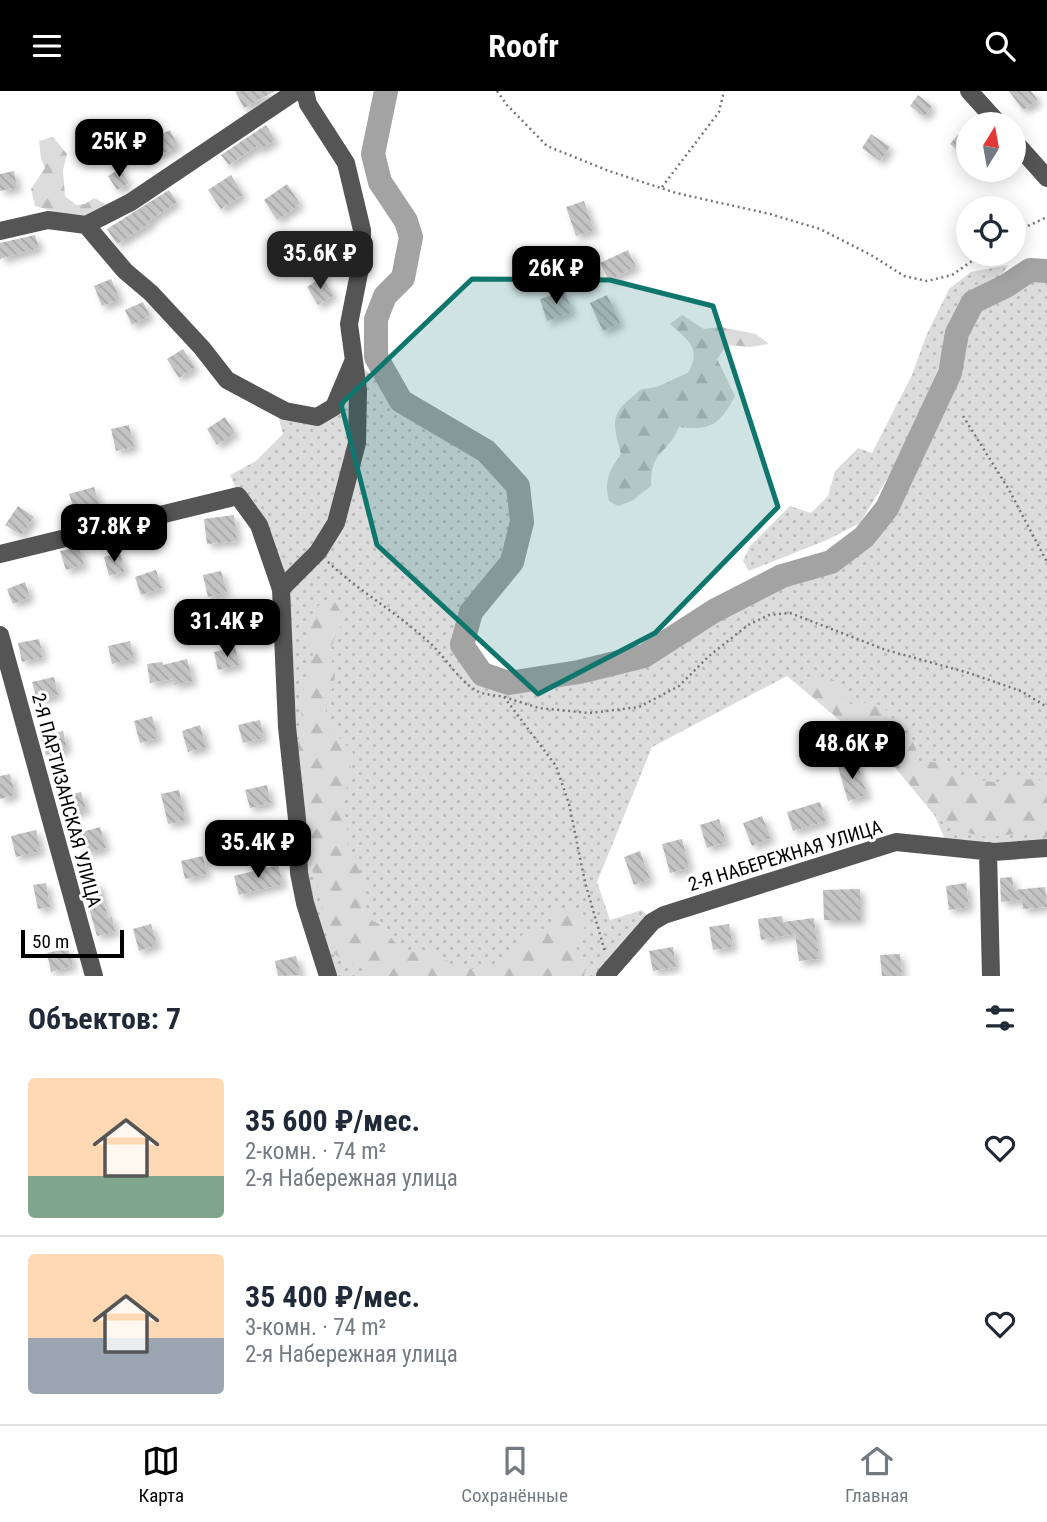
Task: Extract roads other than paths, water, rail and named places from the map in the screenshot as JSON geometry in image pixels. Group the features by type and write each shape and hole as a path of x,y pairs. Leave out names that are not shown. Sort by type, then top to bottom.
{"street":[{"path":"0,231 48,220 86,225 131,202 296,91"},
{"path":"281,589 318,552 336,523 357,443 358,390 349,324 362,258 362,230 346,163 307,104 305,91"},
{"path":"970,91 988,112"},
{"path":"1026,155 1047,178"},
{"path":"86,225 125,271 151,292 202,348 227,380 285,411 317,417 334,408 354,360"},
{"path":"0,554 238,496 259,525 281,589 287,727 297,819 299,873 305,903 328,976"},
{"name":"2-Я ПАРТИЗАНСКАЯ УЛИЦА","path":"0,635 94,976"},
{"name":"2-Я НАБЕРЕЖНАЯ УЛИЦА","path":"608,973 652,922 664,915 896,842 988,851 1047,848"},
{"path":"988,851 991,976"}],"waterway":[{"path":"386,91 373,154 380,182 406,221 411,237 403,278 385,296 376,319 376,357 401,401 486,451 518,486 522,522 512,562 471,612 462,645 482,674 509,683 579,672 644,656 714,611 782,576 831,562 864,537 887,508 950,373 957,333 973,302 1006,286 1030,270 1047,271"}]}
